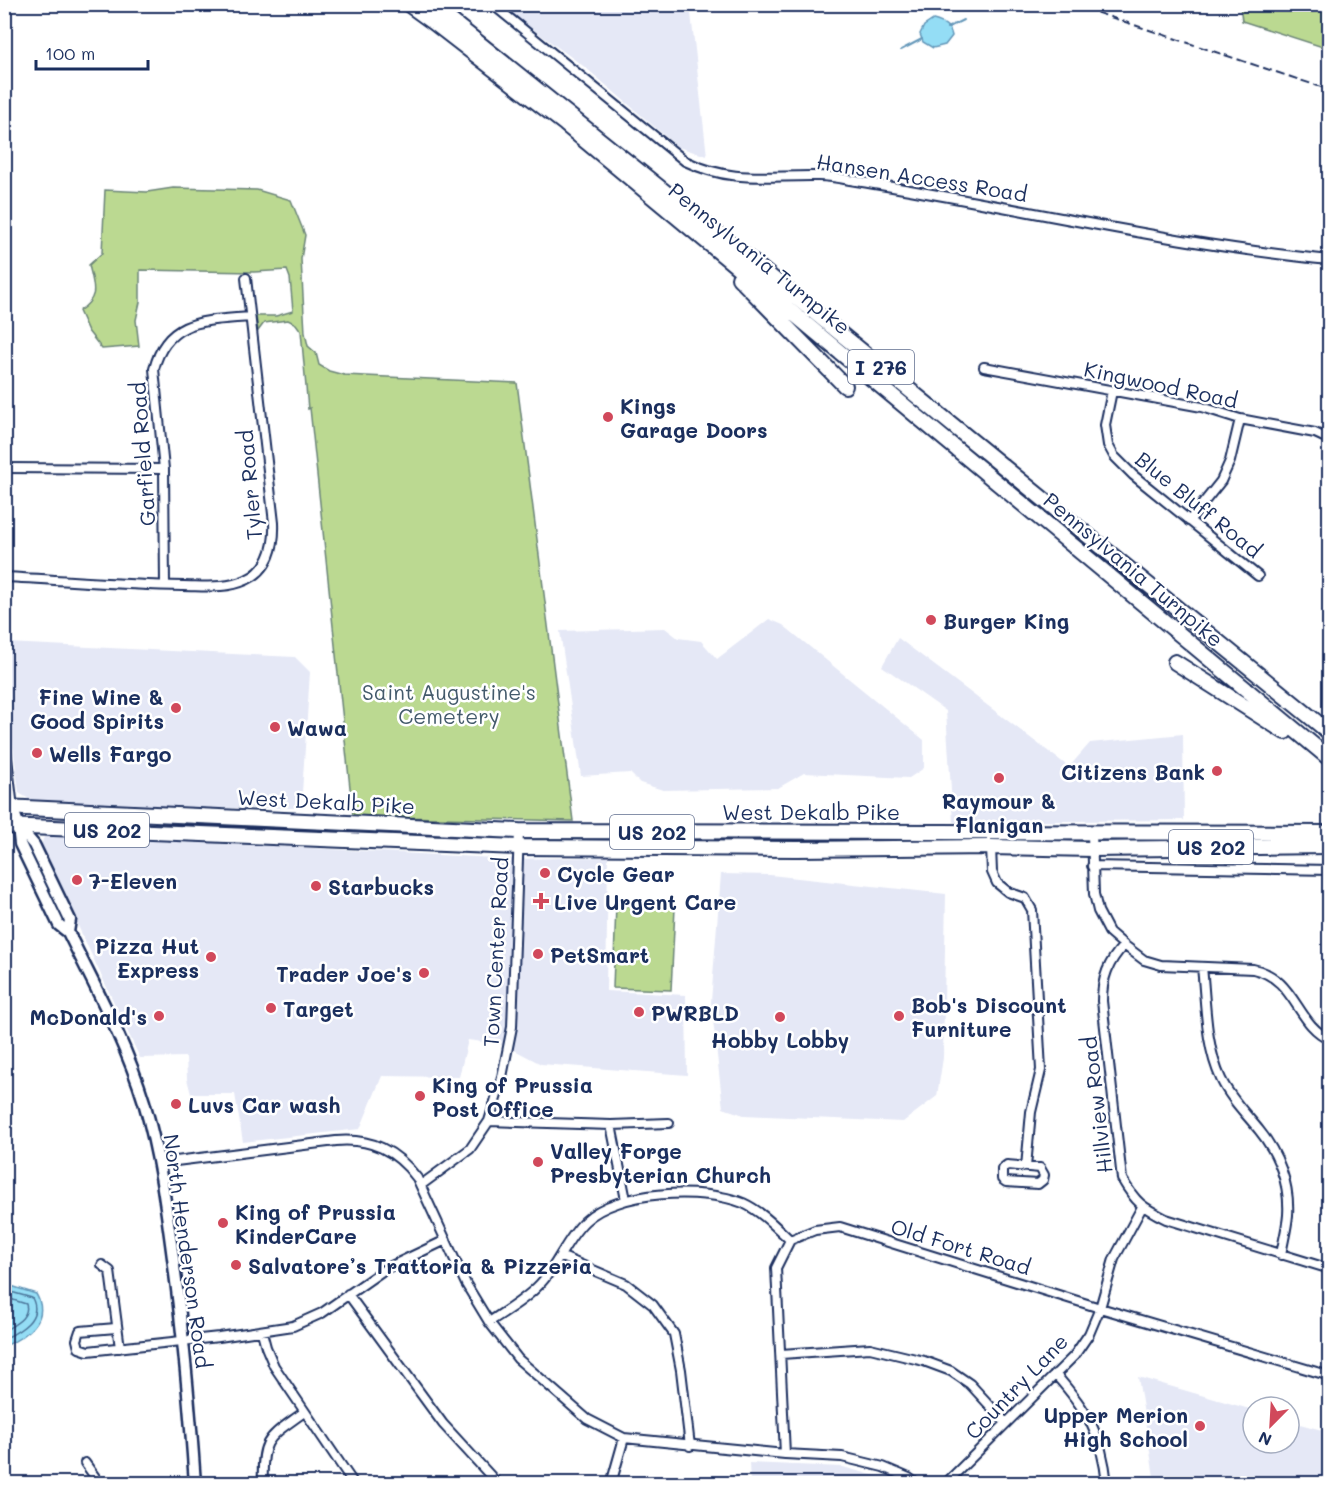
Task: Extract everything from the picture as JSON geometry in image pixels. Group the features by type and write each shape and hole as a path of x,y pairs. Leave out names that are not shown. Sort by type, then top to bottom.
{"highway":[{"name":"Pennsylvania Turnpike","path":"408,4 565,124 842,352 1329,761"},
{"name":"Pennsylvania Turnpike","path":"430,4 746,256 1329,733"},
{"path":"692,230 845,386"},
{"path":"1175,662 1329,761"},
{"name":"West Dekalb Pike","path":"8,808 519,831 1329,832"},
{"path":"231,835 282,829 293,821"},
{"path":"283,838 331,823"},
{"name":"West Dekalb Pike","path":"11,826 519,847 1092,849 1329,846"}],"main road":[{"name":"North Henderson Road","path":"4,750 11,826 59,925 68,932 114,1027 143,1099 160,1163 184,1341 195,1484"}],"street":[{"name":"Hansen Access Road","path":"492,4 685,161 703,170 729,176 753,178 821,176 1162,237 1329,260"},
{"name":"Tyler Road","path":"4,577 225,586 248,579 259,571 273,549 274,523 246,278"},
{"name":"Garfield Road","path":"165,585 164,469 153,369 162,345 181,328 195,323 250,317"},
{"name":"Kingwood Road","path":"984,366 1202,407 1240,418 1305,430 1329,440"},
{"name":"Blue Bluff Road","path":"1112,391 1105,425 1108,445 1114,456 1133,475 1258,576"},
{"path":"1189,521 1221,481 1230,461 1240,418"},
{"path":"4,468 164,469"},
{"name":"Town Center Road","path":"421,1185 470,1149 489,1120 501,1082 512,1027 519,831"},
{"path":"1092,833 1094,894 1098,911 1109,932 1144,960 1161,965 1253,969 1265,972 1276,979 1286,990 1313,1027 1329,1039"},
{"path":"992,847 992,872 997,883 1008,892 1025,898 1032,910 1041,1070 1031,1113 1026,1167"},
{"path":"1092,866 1329,870"},
{"name":"Hillview Road","path":"1124,945 1114,955 1106,970 1102,1001 1122,1179 1131,1195 1142,1207 1166,1219 1329,1269"},
{"path":"1202,967 1210,1042 1215,1065 1235,1101 1270,1143 1287,1186 1288,1214 1281,1255"},
{"path":"489,1120 611,1125 669,1123"},
{"path":"611,1125 626,1200"},
{"path":"160,1163 336,1141 355,1140 373,1143 390,1151 405,1163 421,1185 466,1284 489,1323 518,1359 587,1419 624,1438 690,1446 842,1457 883,1467 918,1484"},
{"path":"1007,1165 1026,1167 1040,1167 1044,1174 1043,1180 1038,1184 1006,1182 1002,1179 1002,1168 1007,1165"},
{"path":"489,1323 540,1285 571,1238 586,1220 604,1208 626,1200 662,1194 719,1197 744,1203 766,1218 790,1240 776,1268 785,1454"},
{"name":"Country Lane","path":"945,1484 1074,1356 1089,1334 1100,1308 1114,1259 1142,1207"},
{"name":"Old Fort Road","path":"790,1240 815,1230 840,1227 1329,1376"},
{"path":"116,1328 80,1331 77,1340 79,1348 88,1351 184,1341 262,1332 304,1323 384,1269 446,1240"},
{"path":"560,1256 626,1284 653,1305 674,1334 681,1370 690,1446"},
{"path":"102,1265 110,1271 120,1348"},
{"path":"348,1294 443,1424 498,1484"},
{"path":"262,1332 274,1366 354,1484"},
{"path":"781,1354 870,1348 924,1361 951,1371 970,1384 1005,1422"},
{"path":"1055,1374 1091,1420 1099,1444 1107,1484"},
{"path":"263,1484 262,1458 265,1445 273,1435 304,1412"},
{"path":"611,1484 624,1438"},
{"path":"85,1462 100,1484"}],"shaded area":[{"path":"500,5 690,5 707,156 678,147 586,68"},
{"path":"769,619 783,625 924,740 924,768 909,778 804,773 778,788 663,790 640,783 630,773 581,776 560,631 665,628 678,638 701,641 717,659"},
{"path":"898,638 1069,767 1090,743 1183,734 1184,820 953,822 946,711 882,666"},
{"path":"7,643 295,657 310,672 301,808 183,808 32,801 19,793 11,732"},
{"path":"47,834 513,859 608,857 606,991 686,995 687,1075 541,1064 505,1045 468,1040 459,1077 382,1076 360,1129 243,1142 235,1094 191,1094 187,1079 186,1057 140,1058 41,847"},
{"path":"721,874 770,875 946,894 943,1058 937,1096 903,1122 744,1115 723,1108 711,1002"},
{"name":"Upper Merion High School","path":"1138,1377 1241,1407 1241,1455 1301,1455 1301,1424 1329,1432 1329,1483 1155,1483"},
{"path":"749,1463 843,1467 897,1483 750,1483"}],"green space":[{"path":"1240,5 1329,5 1329,49 1242,21"},
{"name":"Saint Augustine's Cemetery","path":"173,188 257,190 291,200 305,235 301,259 305,333 308,346 316,353 319,365 329,371 344,375 517,383 573,821 353,816 301,331 296,324 288,320 264,323 258,331 256,316 276,316 293,311 290,278 287,270 254,272 140,270 140,302 136,320 139,346 102,349 88,331 79,311 93,296 94,286 89,265 102,253 105,190 147,192"},
{"path":"616,905 675,908 671,990 613,988"}],"water":[{"path":"933,20 946,25 952,36 945,45 933,48 923,42 920,34 924,26"},
{"path":"5,1284 36,1294 41,1311 39,1319 28,1332 5,1346"}],"waterway":[{"path":"947,28 963,20"},
{"path":"901,50 922,39"}],"railway":[{"path":"1071,4 1330,90"}],"place":[{"name":"Kings Garage Doors","path":"608,417"},
{"name":"Burger King","path":"931,620"},
{"name":"Fine Wine & Good Spirits","path":"176,708"},
{"name":"Wawa","path":"275,727"},
{"name":"Wells Fargo","path":"37,753"},
{"name":"Citizens Bank","path":"1217,771"},
{"name":"Raymour & Flanigan","path":"999,778"},
{"name":"Cycle Gear","path":"545,873"},
{"name":"7-Eleven","path":"77,880"},
{"name":"Starbucks","path":"316,886"},
{"name":"Live Urgent Care","path":"541,901"},
{"name":"PetSmart","path":"538,954"},
{"name":"Pizza Hut Express","path":"211,957"},
{"name":"Trader Joe's","path":"424,973"},
{"name":"Target","path":"271,1008"},
{"name":"PWRBLD","path":"639,1012"},
{"name":"McDonald's","path":"159,1016"},
{"name":"Bob's Discount Furniture","path":"899,1016"},
{"name":"Hobby Lobby","path":"780,1017"},
{"name":"King of Prussia Post Office","path":"420,1096"},
{"name":"Luvs Car wash","path":"176,1104"},
{"name":"Valley Forge Presbyterian Church","path":"538,1162"},
{"name":"King of Prussia KinderCare","path":"223,1223"},
{"name":"Salvatore’s Trattoria & Pizzeria","path":"236,1265"},
{"name":"Upper Merion High School","path":"1200,1426"}]}
